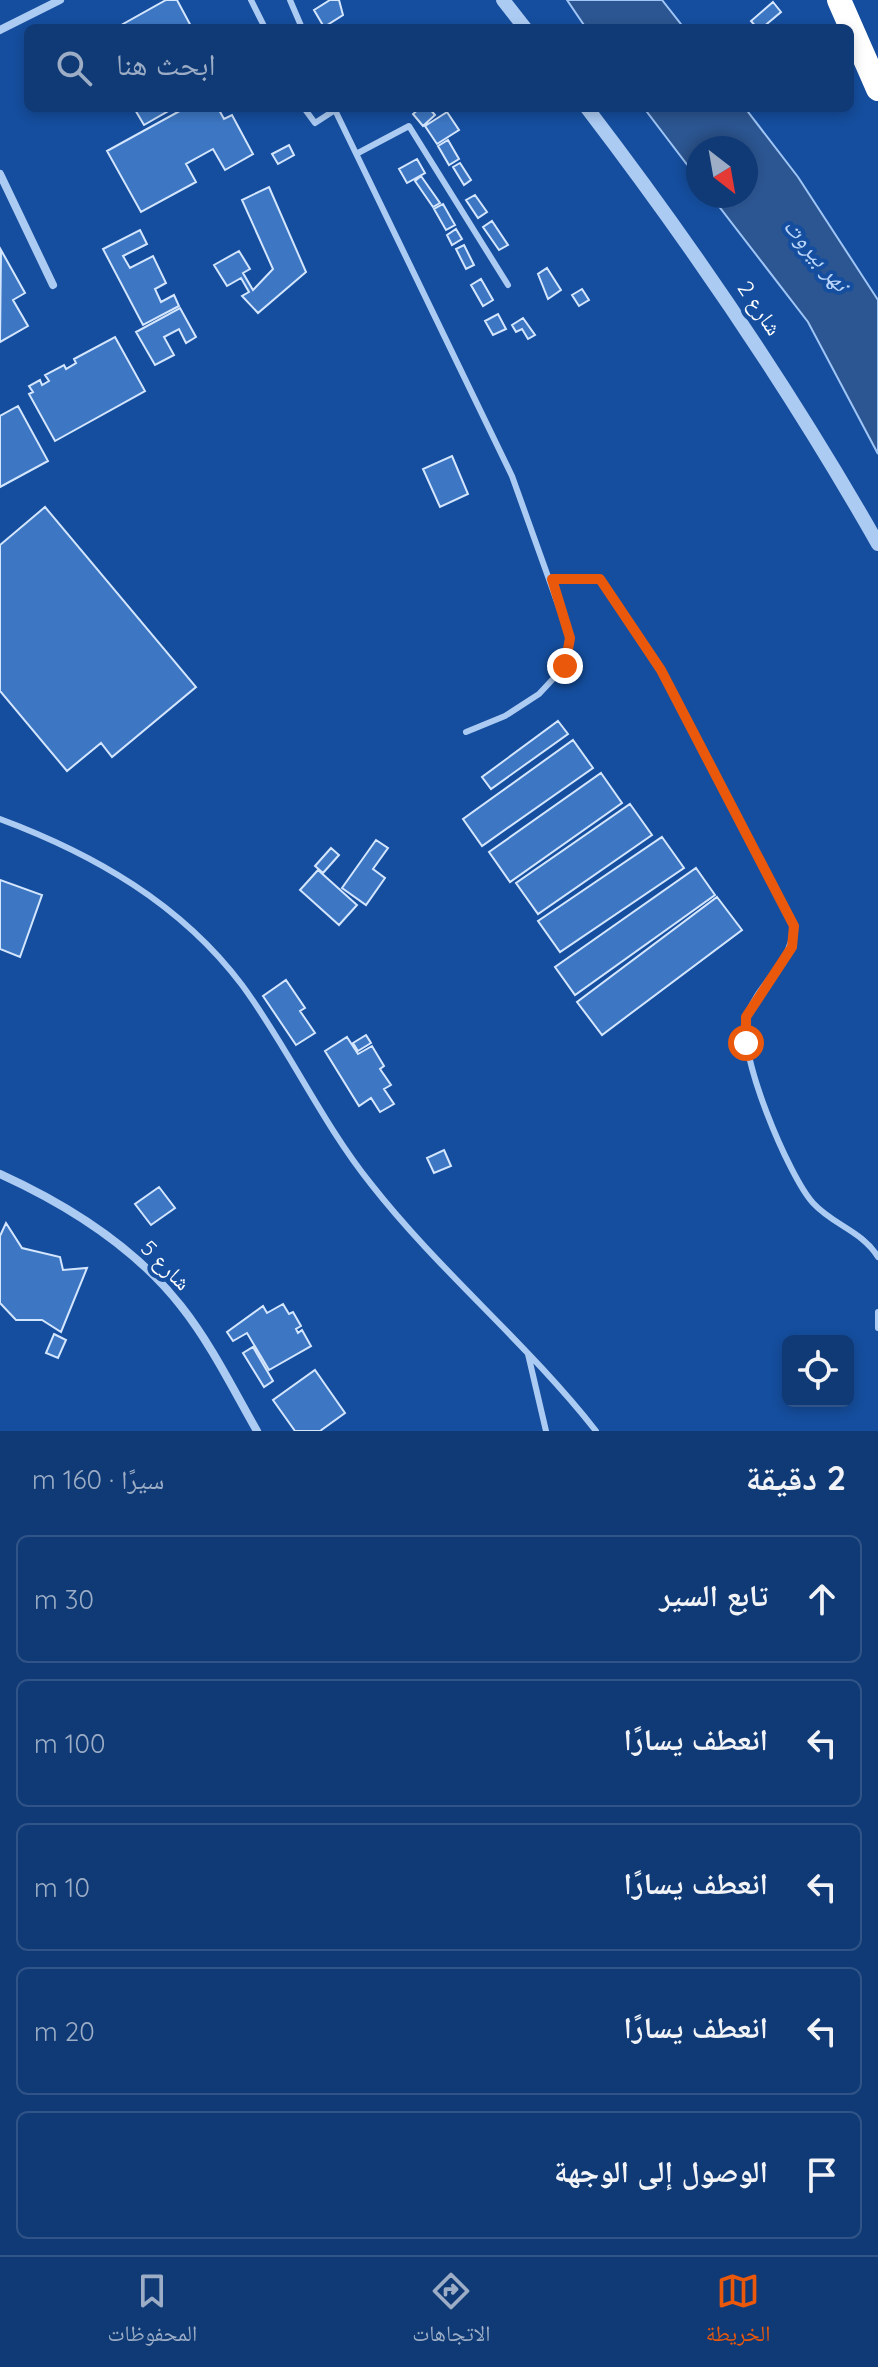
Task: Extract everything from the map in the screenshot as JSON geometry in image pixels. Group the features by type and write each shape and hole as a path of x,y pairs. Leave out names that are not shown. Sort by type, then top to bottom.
{"highway":[{"path":"829,0 847,24"},
{"path":"839,0 849,24"},
{"path":"854,37 878,89"}],"street":[{"path":"0,30 60,0"},
{"path":"503,0 522,24"},
{"name":"شارع 2","path":"590,112 719,286 780,378 878,544"},
{"path":"0,174 53,285"},
{"name":"شارع 5","path":"0,1174 94,1225 138,1260 189,1317 257,1431"}],"lane":[{"path":"251,0 263,24"},
{"path":"290,0 300,24"},
{"path":"307,112 315,123 330,112"},
{"path":"336,112 512,476 552,579 570,638 565,666 539,694 505,716 466,732"},
{"path":"358,153 409,126 508,285"},
{"path":"552,579 600,579 661,670 794,926 792,947 746,1017 746,1043 756,1086 777,1139 812,1203 870,1243 878,1257"},
{"path":"0,819 32,831 136,883 194,931 241,985 370,1183 455,1280 527,1351 596,1431"},
{"path":"878,1312 878,1328"},
{"path":"527,1351 546,1431"}],"water":[{"path":"567,0 662,0 681,24 583,24"},
{"name":"نهر بيروت","path":"647,112 748,112 798,177 878,300 878,454 808,322 720,208 758,208 758,136 686,136 686,163"}],"building":[{"path":"166,0 177,0 190,24 123,24"},
{"path":"330,0 339,0 343,15 329,24 322,24 314,10"},
{"path":"773,2 781,12 767,24 754,24 751,21"},
{"path":"136,112 167,112 144,125"},
{"path":"178,112 220,112 224,119 232,115 253,154 225,170 213,149 186,164 196,182 141,212 107,151"},
{"path":"432,112 435,115 423,126 413,114"},
{"path":"447,112 459,130 437,144 425,126"},
{"path":"448,140 459,159 449,165 438,146"},
{"path":"289,145 294,155 278,164 272,154"},
{"path":"417,159 425,173 407,183 399,169"},
{"path":"460,163 471,180 464,185 453,167"},
{"path":"421,176 440,203 433,207 415,181"},
{"path":"269,187 306,272 258,313 242,296 249,292 241,278 227,286 214,265 239,251 250,269 243,273 253,290 273,269 242,200"},
{"path":"475,195 487,212 478,218 466,200"},
{"path":"443,204 455,225 446,230 434,209"},
{"path":"492,221 508,245 499,250 483,227"},
{"path":"456,229 462,239 452,245 447,235"},
{"path":"140,230 147,244 123,256 130,268 153,256 166,283 155,289 161,302 174,295 179,306 143,325 103,249"},
{"path":"464,245 474,265 466,269 456,249"},
{"path":"1,250 25,293 13,300 28,326 0,342"},
{"path":"547,268 561,290 548,299 538,274"},
{"path":"481,279 493,300 483,306 471,285"},
{"path":"582,289 589,300 579,306 572,295"},
{"path":"180,308 196,337 186,343 179,329 164,337 174,355 155,365 136,332"},
{"path":"498,314 506,329 493,335 485,321"},
{"path":"523,318 535,335 528,339 522,329 516,332 512,325"},
{"path":"115,337 145,391 55,441 29,394 33,392 29,386 40,380 42,385 49,381 45,375 64,365 66,369 76,363 74,359"},
{"path":"18,406 48,461 0,487 0,416"},
{"path":"452,456 468,494 440,507 423,469"},
{"path":"45,507 196,687 112,757 101,743 67,771 0,691 0,545"},
{"path":"558,721 568,734 491,789 482,777"},
{"path":"573,740 593,768 482,846 463,819"},
{"path":"601,773 622,803 510,882 489,852"},
{"path":"630,804 652,835 538,914 516,883"},
{"path":"662,837 684,868 560,952 538,921"},
{"path":"376,840 388,848 373,869 385,878 366,905 342,888"},
{"path":"331,848 339,855 323,873 315,866"},
{"path":"696,868 715,895 575,995 555,967"},
{"path":"318,870 357,905 339,925 300,890"},
{"path":"0,880 42,895 20,957 0,949"},
{"path":"717,897 742,930 602,1035 577,1002"},
{"path":"286,980 305,1008 300,1011 315,1033 296,1045 263,996"},
{"path":"366,1035 371,1043 358,1051 353,1043"},
{"path":"347,1037 358,1054 372,1046 384,1066 380,1069 391,1085 384,1089 394,1104 380,1112 371,1098 359,1106 325,1051"},
{"path":"444,1150 451,1166 434,1173 427,1158"},
{"path":"159,1187 175,1208 151,1225 135,1204"},
{"path":"6,1223 22,1248 60,1257 63,1270 87,1268 61,1332 42,1320 16,1320 0,1303 0,1236"},
{"path":"283,1304 289,1314 293,1312 301,1326 296,1329 298,1333 302,1330 311,1346 269,1370 247,1333 233,1341 227,1332 263,1306 267,1313"},
{"path":"54,1334 66,1340 58,1358 46,1353"},
{"path":"253,1347 273,1381 264,1387 243,1353"},
{"path":"315,1370 345,1413 320,1431 295,1431 273,1400"}],"route":[{"path":"565,666 570,638 552,579 600,579 661,670 794,926 792,947 746,1017 746,1043"}]}
